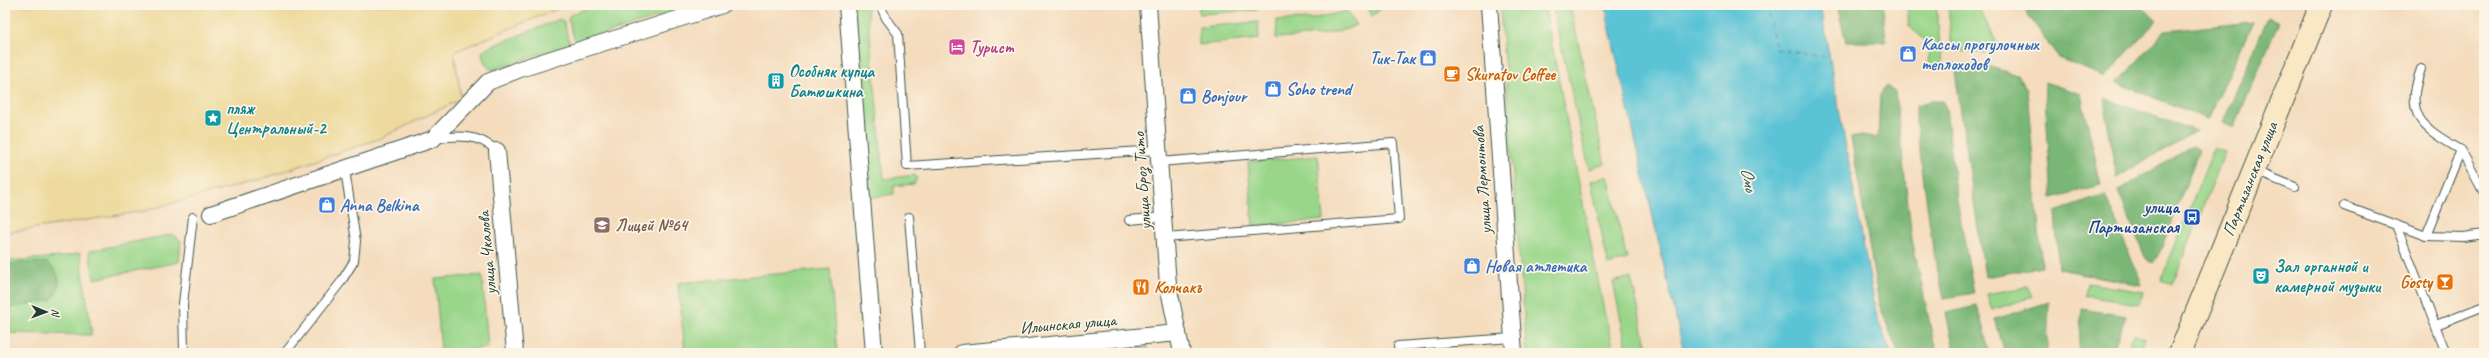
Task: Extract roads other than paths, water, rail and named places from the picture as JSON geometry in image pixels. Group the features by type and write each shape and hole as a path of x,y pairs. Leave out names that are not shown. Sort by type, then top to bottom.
{"street":[{"path":"211,214 318,176 345,170 407,146 433,139 488,82 520,69 722,5"},
{"path":"847,5 874,353"},
{"name":"улица Броз Тито","path":"1148,5 1168,285 1182,353"},
{"name":"улица Лермонтова","path":"1489,5 1513,346"},
{"name":"Партизанская улица","path":"2180,353 2321,5"},
{"name":"улица Чкалова","path":"497,151 515,353"},
{"name":"Ильинская улица","path":"962,353 1178,333"}],"lane":[{"path":"880,5 886,18 898,34 908,166 1159,156 1393,143 1399,219 1165,238"},
{"path":"2421,69 2415,87 2416,115 2432,133 2461,150 2484,193"},
{"path":"433,139 455,135 475,138 489,144 497,151"},
{"path":"2426,236 2461,150"},
{"path":"285,353 341,282 354,261 356,241 345,170"},
{"path":"2254,171 2295,187"},
{"path":"2344,206 2426,236 2464,236 2484,234"},
{"path":"184,353 183,304 193,217"},
{"path":"909,217 920,353"},
{"path":"1129,220 1164,217"},
{"path":"2396,225 2446,353"},
{"path":"2436,325 2484,306"},
{"path":"1399,353 1398,346 1513,346"}],"water":[{"name":"Омь","path":"1606,5 1820,5 1877,318 1891,353 1684,353 1608,21"}],"place":[{"name":"Турист","path":"957,47"},
{"name":"Кассы прогулочных теплоходов","path":"1908,54"},
{"name":"Тик-Так","path":"1428,58"},
{"name":"Skuratov Coffee","path":"1452,74"},
{"name":"Особняк купца Батюшкина","path":"776,81"},
{"name":"Soho trend","path":"1273,89"},
{"name":"Bonjour","path":"1188,96"},
{"name":"пляж Центральный-2","path":"213,118"},
{"name":"Anna Belkina","path":"327,205"},
{"name":"улица Партизанская","path":"2192,217"},
{"name":"Лицей №64","path":"602,225"},
{"name":"Новая атлетика","path":"1472,266"},
{"name":"Зал органной и камерной музыки","path":"2261,276"},
{"name":"Gosty","path":"2445,282"},
{"name":"Колчакъ","path":"1141,287"}]}
